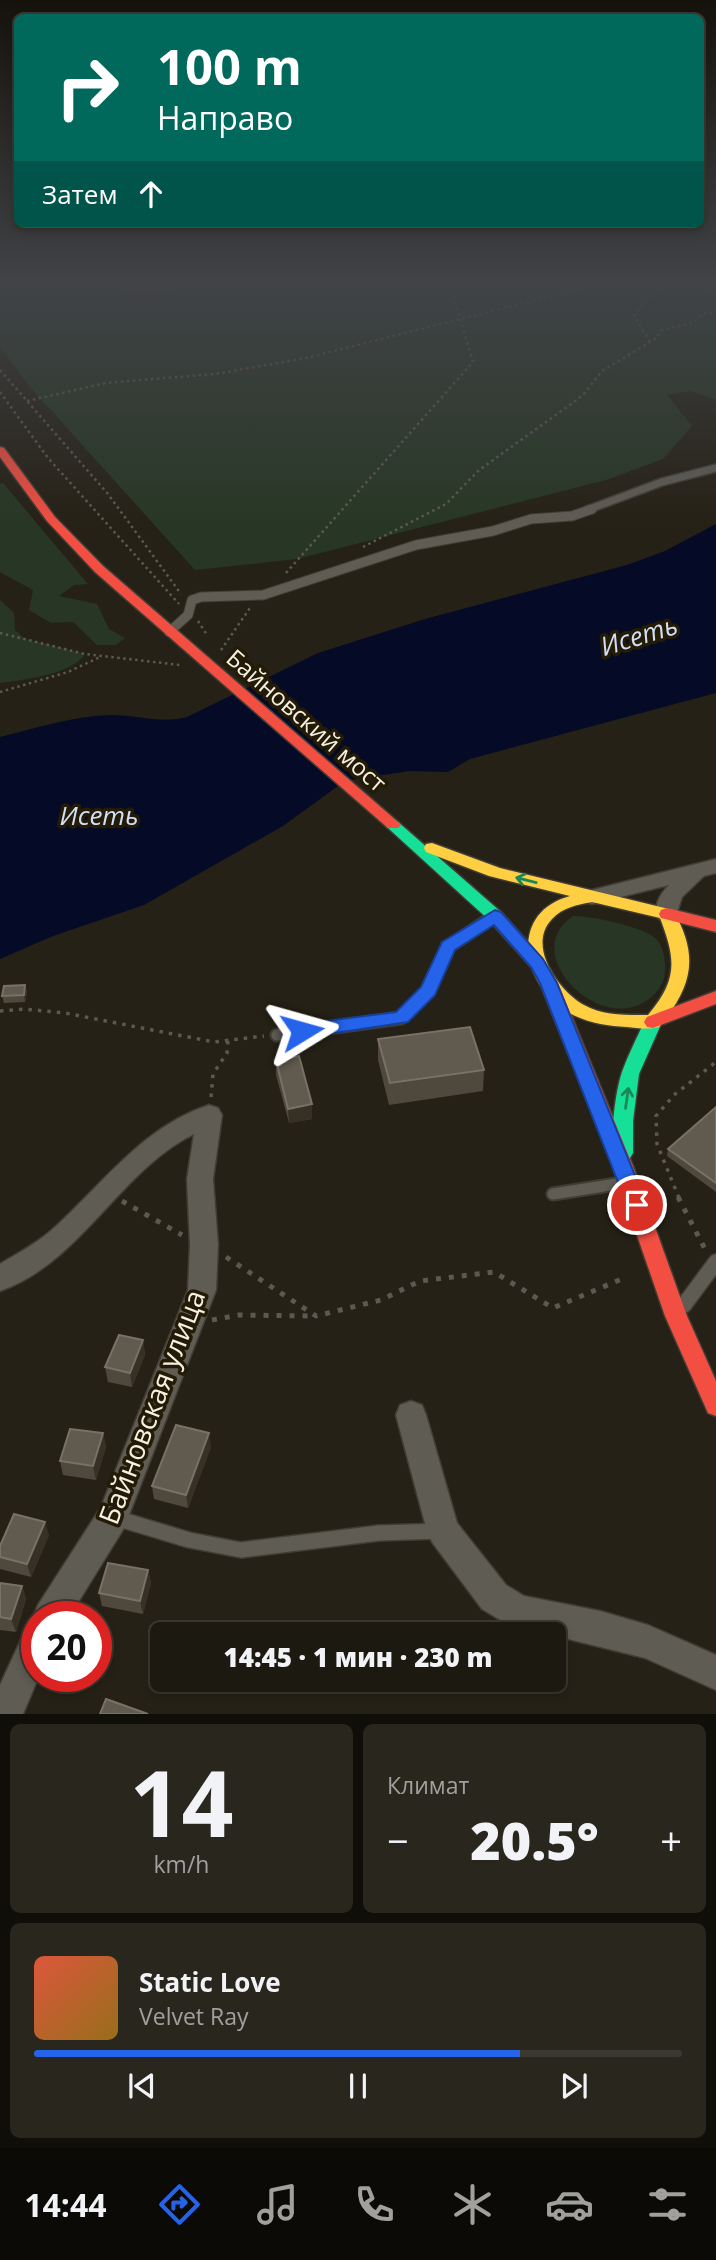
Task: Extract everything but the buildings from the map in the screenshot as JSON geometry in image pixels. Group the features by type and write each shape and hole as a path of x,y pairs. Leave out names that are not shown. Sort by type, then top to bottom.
{"main road":[{"name":"Байновский мост","path":"0,450 66,535 169,632 196,664 376,813"},
{"path":"376,813 419,841 469,863 592,897 716,926"},
{"path":"376,813 495,916 537,963 549,983 624,1166 676,1316 716,1406"},
{"path":"537,963 534,939 541,920 557,906 592,897"},
{"path":"624,1166 624,1121 631,1074 653,1022 673,1001 683,981 682,955 667,914"},
{"path":"549,983 570,1005 604,1019 653,1022 716,997"}],"street":[{"path":"592,897 716,866"},
{"path":"667,914 666,904 671,893 694,876 716,866"},
{"path":"0,1279 62,1238 74,1222 107,1194 130,1167 168,1135 209,1115"},
{"name":"Байновская улица","path":"60,1601 113,1517 202,1290 204,1245 200,1179 209,1115"},
{"path":"411,1415 443,1531 494,1597 519,1612 600,1628 648,1642 716,1673"},
{"path":"5,1714 21,1678"}],"lane":[{"path":"169,632 189,610 192,600 201,597 263,594 416,545 494,531 531,519 572,516 662,482 716,468"},
{"path":"276,1035 401,1018 429,990 448,947 495,916"},
{"path":"553,1195 629,1182"},
{"path":"676,1316 714,1264"},
{"path":"113,1517 189,1540 242,1550 379,1533 443,1531"}],"path":[{"path":"27,401 107,383 215,374 266,365"},
{"path":"298,569 283,576 470,365"},
{"path":"359,549 441,508 458,494 477,472 582,395 599,380 602,371 612,365"},
{"path":"0,370 108,494 218,655 236,624 263,594"},
{"path":"0,392 48,458 189,610 211,645"},
{"path":"0,633 103,656 196,664"},
{"path":"0,692 68,672 103,656"},
{"path":"0,1011 24,1009 65,1013 214,1042 276,1035"},
{"path":"209,1115 213,1074 227,1054 228,1041"},
{"path":"714,1264 658,1152 654,1119 661,1108 716,1062"},
{"path":"107,1194 204,1245 316,1316"},
{"path":"182,1341 212,1320 232,1313 265,1313 293,1318 316,1316 381,1300 420,1281 494,1272 528,1296 553,1308 624,1278"}],"green space":[{"path":"13,365 716,365 716,400 690,391 667,395 692,426 663,459 606,480 297,559 195,570 30,387"},
{"path":"3,483 88,584 74,585 59,596 97,604 109,629 125,638 116,645 97,645 73,622 51,623 29,610 33,590 0,572 0,484"},
{"path":"0,600 14,613 15,630 25,639 85,654 70,667 59,671 0,683"},
{"path":"573,916 616,922 655,938 665,959 663,981 656,993 629,1008 609,1007 589,999 572,986 560,969 554,950 558,932"}],"water":[{"name":"Исеть","path":"716,524 716,693 470,759 448,772 409,771 345,781 283,826 144,905 53,936 0,959 0,737 97,716 121,715 168,720 187,717 318,653 425,619 627,565 665,551"}],"traffic: fast":[{"path":"393,825 495,916 537,963"},
{"path":"623,1153 623,1121 630,1074 653,1022"}],"traffic: slow":[{"path":"432,848 495,872 591,896"},
{"path":"592,897 667,914 678,946 681,971 674,994 653,1022 615,1020 587,1014 565,1001 544,975 535,944 538,929 546,916 560,905 592,897"}],"traffic: jam":[{"path":"0,450 51,519 99,569 393,825"},
{"path":"667,914 716,926"},
{"path":"549,983 623,1166 676,1316 716,1406"},
{"path":"653,1022 716,997"}],"route":[{"path":"302,1031 401,1018 429,990 448,947 495,916 519,940 549,983 624,1166 637,1205"}]}
